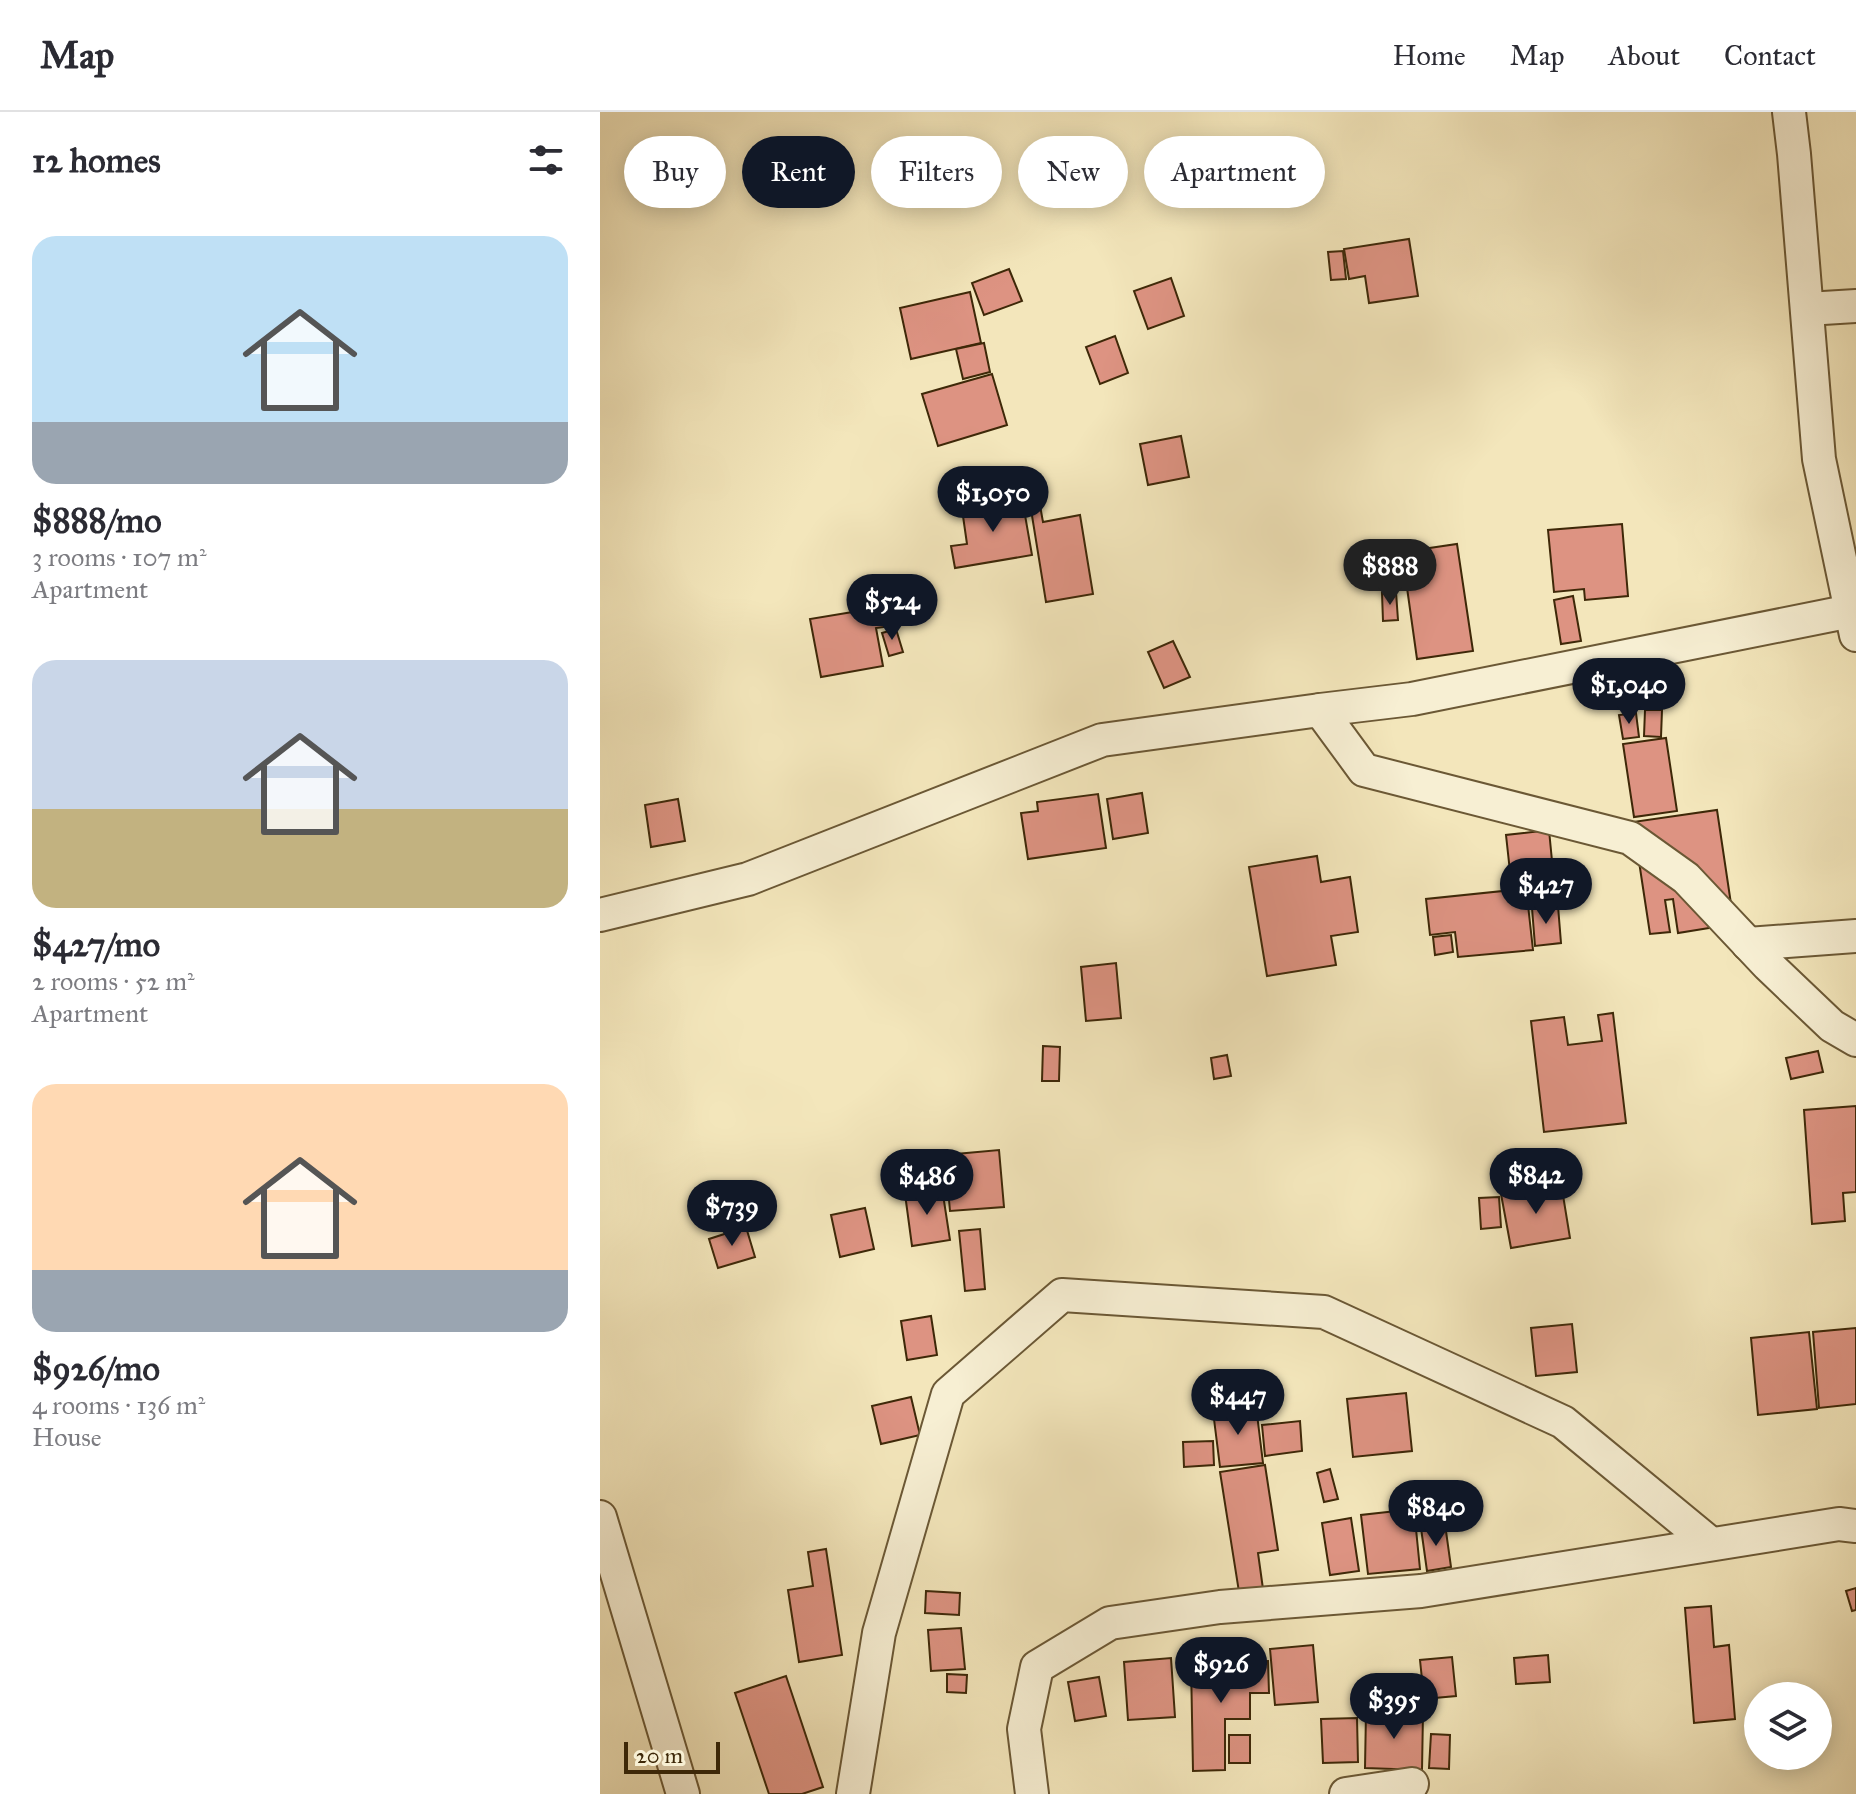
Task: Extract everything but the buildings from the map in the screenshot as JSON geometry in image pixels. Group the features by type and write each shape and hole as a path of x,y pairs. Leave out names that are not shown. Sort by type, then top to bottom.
{"street":[{"path":"600,915 748,879 1102,740 1412,699 1854,623 1819,459 1789,112"},
{"path":"1807,309 1856,306"},
{"path":"1320,710 1364,770 1630,838 1686,878 1832,1026 1856,1040"},
{"path":"1748,944 1856,936"},
{"path":"853,1794 879,1633 948,1394 1062,1295 1324,1312 1563,1422 1711,1544"},
{"path":"600,1517 683,1794"},
{"path":"1032,1794 1024,1729 1037,1667 1110,1623 1220,1607 1421,1591 1839,1524 1856,1526"},
{"path":"1346,1794 1412,1784"}]}
